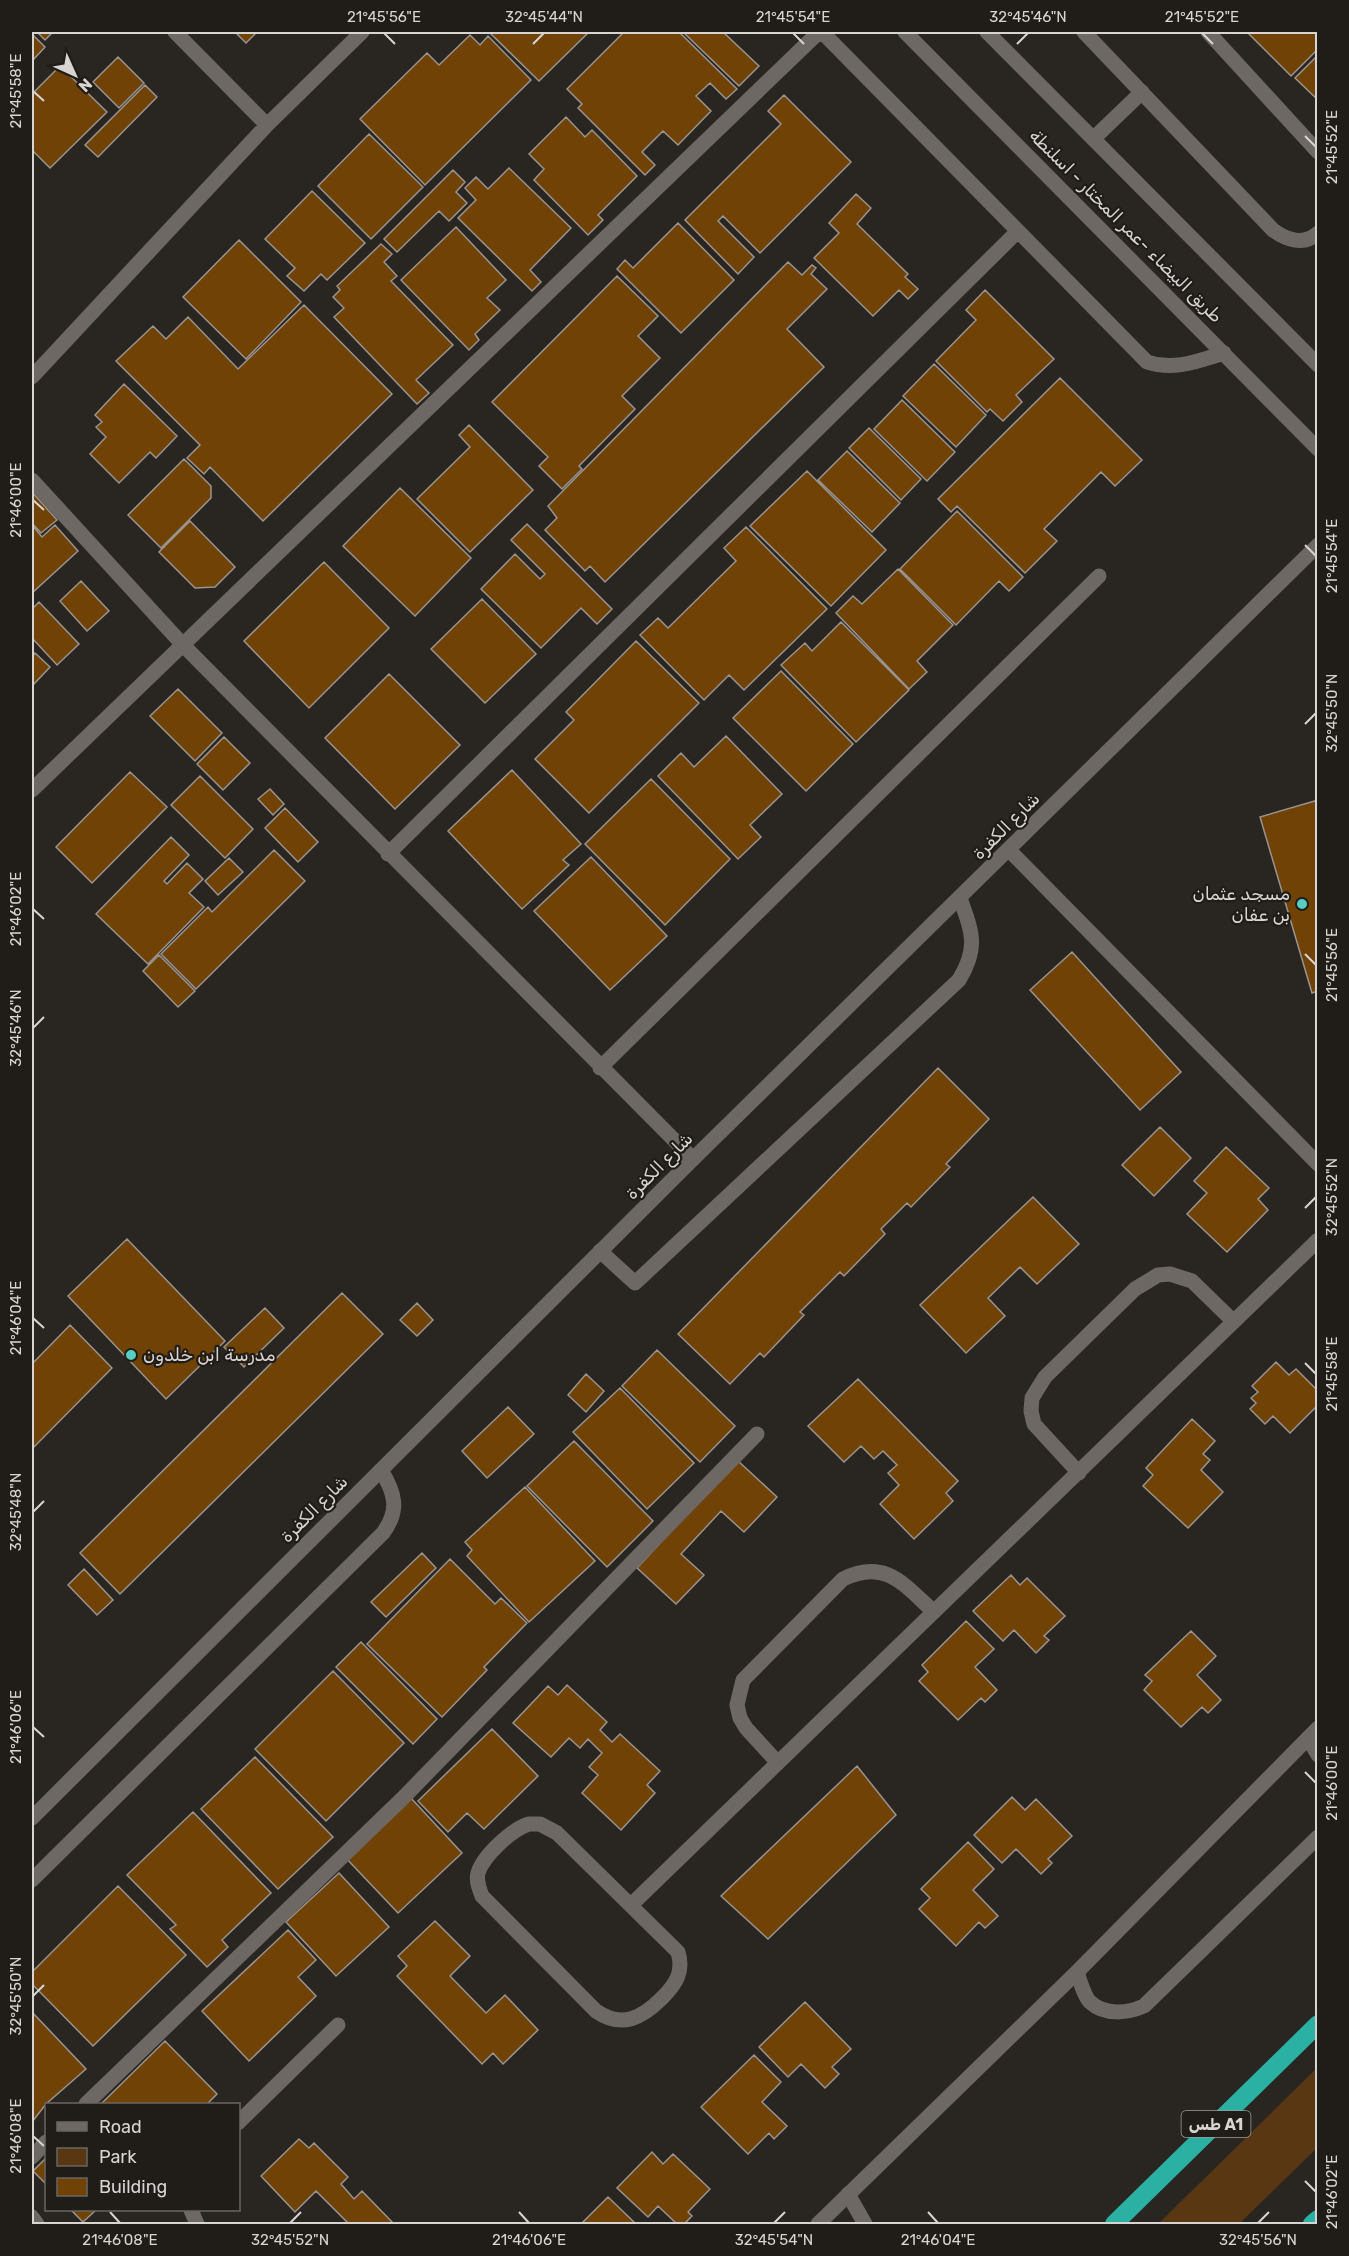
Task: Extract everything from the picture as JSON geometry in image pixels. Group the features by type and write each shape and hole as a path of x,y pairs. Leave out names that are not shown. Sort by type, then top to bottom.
{"highway":[{"name":"طس A1","path":"1114,2224 1317,2024"},
{"path":"1312,2224 1317,2219"}],"street":[{"path":"175,32 267,125"},
{"path":"32,377 267,125 362,32"},
{"path":"32,790 820,32 1147,362 1162,367 1183,365 1224,353"},
{"name":"طريق البيضاء -عمر المختار - اسلنطة","path":"905,32 1317,449"},
{"name":"طريق البيضاء -عمر المختار - اسلنطة","path":"987,32 1317,365"},
{"path":"1087,32 1281,237 1303,240 1317,232"},
{"path":"1208,32 1317,152"},
{"path":"1093,139 1142,92"},
{"path":"388,854 1018,231"},
{"path":"32,480 183,645 600,1068 693,1159"},
{"name":"شارع الكفرة","path":"32,1818 600,1251 1010,850 1317,545"},
{"path":"600,1068 1099,576"},
{"path":"1010,850 1317,1164"},
{"path":"600,1251 635,1283 959,980 968,965 973,948 969,919 960,898"},
{"path":"631,1905 1317,1240"},
{"path":"1078,1473 1034,1424 1031,1411 1032,1398 1045,1377 1135,1289 1158,1275 1170,1274 1192,1281 1233,1321"},
{"path":"87,2103 402,1799 757,1434"},
{"path":"32,1880 383,1533 390,1523 395,1498 381,1470"},
{"path":"778,1763 746,1728 740,1718 737,1705 743,1680 843,1579 857,1572 871,1570 886,1573 899,1580 934,1612"},
{"path":"1313,1733 1317,1755"},
{"path":"818,2224 1077,1972 1313,1733"},
{"path":"529,1824 540,1824 557,1833 631,1905 672,1944 678,1952 681,1971 672,1988 648,2012 629,2021 617,2021 606,2018 596,2011 482,1896 477,1875 481,1865 510,1834 529,1824"},
{"path":"1077,1972 1089,2001 1099,2008 1122,2013 1144,2006 1317,1837"},
{"path":"240,2121 338,2025"},
{"path":"32,2157 45,2143"},
{"path":"848,2194 865,2224"},
{"path":"32,2217 37,2224"}],"green space":[{"path":"1317,2068 1317,2148 1239,2224 1158,2224"}],"building":[{"path":"37,32 53,32 45,40"},
{"path":"235,32 257,32 246,43"},
{"path":"489,32 589,32 539,81"},
{"path":"624,32 679,32 737,89 726,99 710,83 696,96 711,111 678,145 663,131 642,152 655,165 645,175 578,108 582,104 567,89"},
{"path":"683,32 723,32 759,66 739,86"},
{"path":"1251,32 1318,32 1318,49 1291,76 1249,34"},
{"path":"470,35 480,45 488,36 531,80 425,185 360,119 427,53 439,65"},
{"path":"34,36 45,47 32,61 32,38"},
{"path":"1318,55 1318,100 1295,78"},
{"path":"118,57 144,83 119,108 93,82"},
{"path":"60,66 107,112 50,168 32,150 32,94"},
{"path":"145,85 157,97 98,157 85,145"},
{"path":"784,95 851,162 760,253 723,216 718,221 754,257 738,274 685,220 781,124 768,111"},
{"path":"566,117 585,137 592,130 637,176 598,215 603,220 588,235 534,180 544,169 529,154"},
{"path":"369,134 423,187 371,239 318,186"},
{"path":"509,168 571,228 530,270 541,282 532,291 458,218 476,200 465,188 476,177 488,189"},
{"path":"453,170 465,182 456,192 467,203 449,221 439,211 397,252 384,239"},
{"path":"312,191 365,243 327,280 321,274 304,291 287,276 295,268 265,239"},
{"path":"856,194 871,208 857,224 908,274 905,277 918,289 908,299 899,290 873,316 814,258 839,233 829,223"},
{"path":"678,223 734,280 681,333 617,269 625,260 633,268"},
{"path":"456,227 506,280 487,298 500,310 475,334 479,340 469,350 401,280"},
{"path":"239,240 301,302 246,359 183,297"},
{"path":"381,244 392,254 384,262 397,276 391,281 453,345 416,380 429,393 417,404 334,317 344,308 333,297 340,290 337,286"},
{"path":"788,262 802,275 812,265 816,268 811,274 827,289 787,329 824,367 605,582 590,566 585,571 545,530 557,518 548,506"},
{"path":"617,276 658,316 638,336 660,358 622,396 635,409 579,466 582,469 562,489 539,466 548,457 492,402"},
{"path":"985,290 1054,359 1016,395 1022,402 1003,421 990,409 987,412 936,361 976,320 966,310"},
{"path":"304,305 392,394 263,521 210,467 204,474 187,458 200,445 116,361 153,326 166,339 188,317 238,369"},
{"path":"934,364 986,415 956,447 903,396"},
{"path":"1060,378 1142,460 1115,486 1101,472 1044,529 1057,541 1025,573 957,506 951,512 938,499"},
{"path":"124,384 177,436 156,458 150,452 119,483 90,454 106,437 96,427 102,422 95,415"},
{"path":"902,400 955,452 927,481 874,429"},
{"path":"469,425 533,490 470,552 417,499 470,447 459,435"},
{"path":"869,428 921,479 901,500 849,448"},
{"path":"847,451 900,503 872,532 818,480"},
{"path":"184,459 211,486 211,498 161,548 128,515"},
{"path":"807,471 886,550 831,606 750,526"},
{"path":"400,488 471,558 415,616 343,546"},
{"path":"32,492 57,520 41,533 32,523"},
{"path":"957,511 1023,577 1009,591 999,581 956,625 900,569"},
{"path":"190,521 235,567 215,587 195,588 159,552"},
{"path":"527,524 612,609 597,624 581,608 541,648 481,589 515,554 540,579 545,574 511,540"},
{"path":"32,525 42,537 55,525 78,551 32,593"},
{"path":"746,527 827,609 744,690 729,675 704,700 640,635 658,618 668,628 736,561 724,548"},
{"path":"324,562 389,628 309,708 244,641"},
{"path":"898,569 953,625 917,661 927,672 909,689 836,613 853,596 862,604"},
{"path":"81,581 109,611 87,631 60,601"},
{"path":"482,599 536,654 485,703 431,649"},
{"path":"39,602 79,644 57,665 32,638 32,609"},
{"path":"841,622 909,690 856,742 781,665 805,643 812,651"},
{"path":"636,641 699,703 589,813 535,759 574,720 566,712"},
{"path":"35,653 50,667 32,686 32,657"},
{"path":"781,671 853,744 806,791 733,718"},
{"path":"389,674 460,745 395,809 325,738"},
{"path":"178,689 222,733 195,761 150,716"},
{"path":"726,736 782,794 750,825 761,837 738,859 658,776 681,753 694,767"},
{"path":"224,737 250,763 223,790 197,764"},
{"path":"512,770 581,844 563,860 569,865 522,909 448,831"},
{"path":"130,772 167,807 92,883 56,847"},
{"path":"200,776 253,829 225,858 171,805"},
{"path":"651,779 730,859 665,925 585,844"},
{"path":"270,789 284,804 273,815 258,799"},
{"name":"مسجد عثمان بن عفان","path":"1318,800 1318,991 1312,993 1260,817"},
{"path":"285,808 318,842 298,862 265,828"},
{"path":"171,837 189,855 164,881 167,884 187,863 203,879 189,893 204,907 148,964 96,914"},
{"path":"274,850 305,881 196,989 161,954 208,907 212,912"},
{"path":"591,857 667,936 610,990 534,911"},
{"path":"229,858 243,872 218,895 205,881"},
{"path":"1072,952 1181,1072 1140,1110 1030,990"},
{"path":"159,955 195,991 178,1007 143,971"},
{"path":"938,1068 989,1119 946,1164 950,1167 911,1207 907,1203 881,1229 885,1234 844,1276 840,1272 800,1312 804,1315 764,1357 760,1353 730,1384 678,1334"},
{"path":"1160,1127 1191,1158 1154,1196 1122,1165"},
{"path":"1226,1147 1269,1188 1258,1199 1268,1210 1227,1252 1187,1214 1207,1193 1194,1181"},
{"path":"1033,1197 1079,1244 1037,1284 1020,1267 988,1298 1005,1316 966,1353 920,1305"},
{"path":"127,1239 225,1341 166,1399 68,1296"},
{"path":"342,1293 383,1334 120,1594 80,1553"},
{"path":"417,1303 433,1320 417,1336 400,1320"},
{"path":"265,1308 284,1328 244,1367 224,1347"},
{"path":"70,1325 112,1368 32,1449 32,1364"},
{"path":"657,1350 735,1426 700,1462 622,1386"},
{"path":"1276,1362 1289,1375 1296,1369 1318,1391 1318,1405 1290,1433 1273,1416 1265,1424 1250,1409 1256,1403 1251,1398 1258,1392 1252,1386"},
{"path":"586,1374 604,1391 586,1412 568,1395"},
{"path":"858,1379 958,1481 946,1493 953,1501 914,1539 880,1504 899,1485 888,1473 897,1465 883,1451 874,1459 861,1446 844,1462 808,1426"},
{"path":"620,1388 694,1463 647,1509 573,1432"},
{"path":"508,1407 534,1434 487,1478 462,1451"},
{"path":"1192,1419 1215,1441 1203,1454 1210,1460 1201,1470 1223,1492 1188,1528 1143,1486 1153,1475 1146,1468"},
{"path":"574,1441 653,1521 607,1567 527,1486"},
{"path":"737,1460 777,1497 744,1532 721,1511 681,1554 704,1575 676,1604 637,1568"},
{"path":"525,1487 595,1561 529,1622 467,1556 472,1550 465,1542"},
{"path":"422,1553 436,1568 386,1617 371,1602"},
{"path":"450,1559 495,1604 501,1598 527,1623 484,1667 487,1670 442,1717 367,1644"},
{"path":"84,1569 113,1600 97,1615 68,1585"},
{"path":"1011,1575 1020,1585 1027,1578 1065,1616 1044,1636 1049,1640 1036,1653 1014,1630 1003,1641 973,1611"},
{"path":"966,1621 994,1649 975,1667 997,1690 985,1702 981,1698 958,1720 919,1681 928,1672 922,1665"},
{"path":"1191,1631 1216,1656 1197,1675 1221,1700 1208,1713 1202,1707 1181,1727 1144,1690 1152,1681 1145,1675"},
{"path":"361,1642 437,1719 413,1744 336,1667"},
{"path":"333,1671 404,1743 326,1821 255,1749"},
{"path":"567,1685 607,1722 600,1730 612,1742 620,1734 660,1771 647,1785 655,1793 621,1830 582,1793 598,1775 589,1767 602,1753 588,1739 580,1748 569,1738 551,1757 513,1723 548,1686 558,1695"},
{"path":"492,1729 538,1776 484,1829 467,1813 448,1832 418,1801"},
{"path":"255,1757 333,1837 278,1889 201,1809"},
{"path":"857,1766 896,1815 768,1939 721,1896"},
{"path":"409,1796 462,1853 398,1913 344,1856"},
{"path":"1012,1797 1025,1810 1036,1799 1072,1836 1048,1859 1052,1863 1041,1874 1016,1849 1002,1863 974,1835"},
{"path":"193,1812 271,1893 222,1940 228,1947 207,1967 170,1929 176,1925 127,1875"},
{"path":"968,1842 994,1869 973,1890 998,1916 985,1928 979,1922 956,1946 919,1909 930,1898 921,1889"},
{"path":"339,1873 389,1927 336,1976 286,1922"},
{"path":"118,1886 186,1955 93,2046 32,1984 32,1972"},
{"path":"435,1921 470,1956 450,1976 486,2013 505,1995 538,2030 503,2064 493,2053 482,2064 397,1976 407,1966 398,1956"},
{"path":"288,1930 316,1960 298,1977 316,1996 249,2061 202,2011"},
{"path":"805,2002 851,2049 832,2067 839,2074 825,2088 801,2064 788,2077 759,2047"},
{"path":"32,2012 86,2069 45,2103 32,2122"},
{"path":"165,2041 217,2094 208,2103 102,2103"},
{"path":"754,2055 781,2082 762,2102 787,2126 774,2139 769,2133 748,2154 701,2107"},
{"path":"299,2139 309,2148 314,2143 348,2177 341,2184 354,2199 362,2191 394,2224 349,2224 316,2191 295,2212 261,2176"},
{"path":"652,2152 663,2164 673,2154 710,2189 688,2212 692,2216 684,2224 677,2224 658,2206 648,2217 617,2188"},
{"path":"45,2159 45,2183 33,2171"},
{"path":"608,2197 636,2224 581,2224"},
{"path":"72,2211 95,2211 83,2222"}],"place":[{"name":"مسجد عثمان بن عفان","path":"1302,904"},
{"name":"مدرسة ابن خلدون","path":"131,1355"}]}
